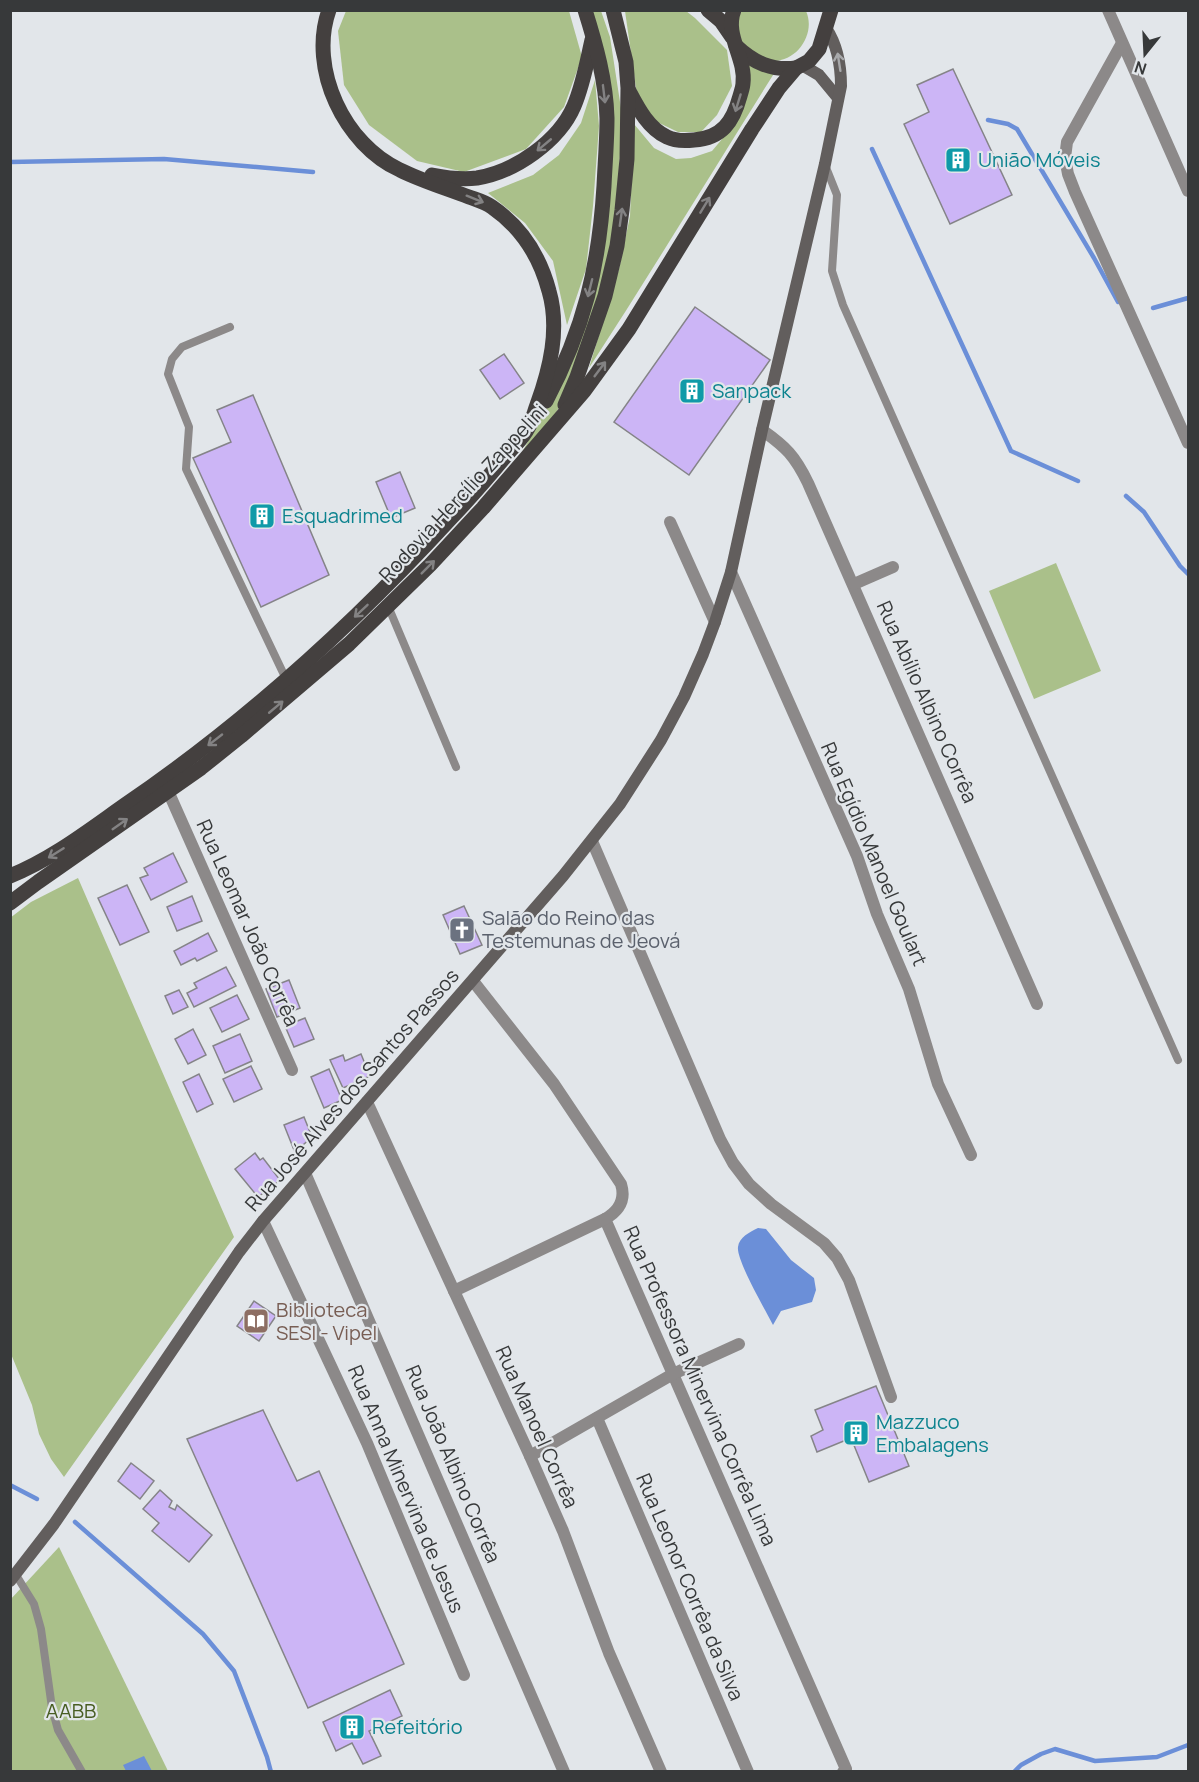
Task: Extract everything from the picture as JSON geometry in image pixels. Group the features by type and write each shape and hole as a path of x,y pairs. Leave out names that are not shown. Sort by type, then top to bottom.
{"main road":[{"name":"Rodovia Hercílio Zappelini","path":"10,876 32,867 65,847 156,784 240,720 286,679 367,605 422,550 489,477 528,429 542,391 552,351 554,309 537,257 521,233 489,205 400,171 377,158 364,145 346,122 330,89 322,42 329,10"},
{"path":"528,429 563,369 581,322 596,266 602,210 607,116 602,75 585,10"},
{"path":"550,431 566,404 577,377 605,296 617,246 627,159 628,88 626,62 613,10"},
{"path":"708,10 722,21 735,42 750,59 777,69 799,67"},
{"path":"628,88 643,118 666,137 684,141 702,140 715,136 727,125 735,112 743,83 741,64 731,31 731,16 734,10"},
{"name":"Rodovia Hercílio Zappelini","path":"10,903 201,768 309,679 430,565 483,508 584,391 629,330 779,88 819,49 826,18"},
{"path":"400,171 452,179 478,178 526,159 560,130 573,108 582,84 593,37"}],"street":[{"path":"1111,12 1122,43 1187,184"},
{"name":"Rua José Alves dos Santos Passos","path":"13,1578 54,1524 223,1275 264,1221 592,841 620,804 661,740 684,697 715,622 731,572 825,164 841,75 839,57 826,18"},
{"path":"1122,43 1075,125 1067,142 1065,158 1075,192 1188,443"},
{"path":"799,67 819,75 838,98"},
{"name":"Rua Abílio Albino Corrêa","path":"762,430 782,444 800,467 854,584 1037,1004"},
{"path":"670,522 715,622"},
{"path":"854,584 893,567"},
{"name":"Rua Egídio Manoel Goulart","path":"731,572 857,856 877,914 909,989 938,1084 970,1155"},
{"name":"Rua Leomar João Corrêa","path":"168,791 292,1070"},
{"path":"592,841 724,1147 749,1184 771,1204 824,1243 837,1258 849,1280 891,1397"},
{"name":"Rua Professora Minervina Corrêa Lima","path":"473,981 554,1084 621,1184 623,1198 620,1207 605,1219 846,1769 843,1772"},
{"name":"Rua Manoel Corrêa","path":"367,1102 530,1455 563,1531 609,1653 661,1772"},
{"name":"Rua João Albino Corrêa","path":"305,1173 564,1772"},
{"path":"454,1291 605,1219"},
{"name":"Rua Anna Minervina de Jesus","path":"264,1221 367,1443 464,1675"},
{"path":"530,1455 673,1374 739,1344"},
{"name":"Rua Leonor Corrêa da Silva","path":"597,1418 748,1772"}],"lane":[{"path":"825,164 837,195 832,271 843,305 1178,1060"},
{"path":"230,327 182,346 172,359 168,374 189,426 186,469 286,679"},
{"path":"388,606 456,767"},
{"path":"13,1578 34,1604 41,1629 52,1708 58,1730 82,1772"}],"green space":[{"path":"346,11 569,11 582,57 564,107 526,149 464,172 417,161 369,125 344,85 338,31"},
{"path":"591,11 601,11 610,37 622,115 617,212 608,267 560,406 541,437 520,456 567,371 611,141"},
{"path":"625,11 686,11 727,50 732,86 717,115 701,132 678,132 655,121 637,95"},
{"path":"739,11 806,11 809,20 806,39 794,54 786,59 776,61 763,59 740,40 737,18"},
{"path":"749,62 775,72 589,368 619,269 630,216 634,124 654,148 676,159 691,158 712,151 739,119"},
{"path":"595,80 599,126 586,269 567,325 553,261 525,223 488,193 533,175 559,155 581,123"},
{"path":"1056,563 1101,671 1034,699 989,591"},
{"path":"78,878 234,1237 64,1477 51,1459 39,1434 32,1405 11,1354 10,918 31,902"},
{"name":"AABB","path":"59,1547 168,1771 11,1771 10,1600"}],"water":[{"path":"758,1228 766,1229 791,1260 814,1278 816,1290 812,1302 781,1311 773,1325 746,1274 739,1254 740,1240"},
{"path":"144,1756 152,1771 126,1771 123,1765"}],"building":[{"name":"União Móveis","path":"953,69 1012,195 950,224 904,124 929,112 917,85"},
{"name":"Sanpack","path":"695,307 770,360 689,475 614,422"},
{"path":"504,354 524,383 500,399 480,370"},
{"name":"Esquadrimed","path":"253,395 329,575 261,607 193,458 231,442 217,410"},
{"path":"400,472 415,508 391,518 376,482"},
{"path":"173,853 187,882 151,900 140,878 148,875 144,868"},
{"path":"127,885 149,932 120,945 98,898"},
{"path":"192,896 202,921 177,931 167,907"},
{"name":"Salão do Reino das Testemunas de Jeová","path":"464,906 482,945 460,954 443,915"},
{"path":"208,933 217,951 197,961 195,958 181,965 174,951"},
{"path":"226,967 236,986 194,1007 187,993 197,988 194,983"},
{"path":"289,980 300,1008 277,1017 266,989"},
{"path":"179,990 188,1007 173,1014 165,996"},
{"path":"237,995 249,1019 222,1032 210,1008"},
{"path":"305,1018 314,1039 294,1047 285,1026"},
{"path":"193,1029 206,1055 188,1064 175,1039"},
{"path":"240,1034 252,1061 225,1073 213,1046"},
{"path":"361,1054 370,1076 343,1088 330,1060 343,1055 345,1061"},
{"path":"251,1066 262,1089 234,1102 223,1079"},
{"path":"329,1069 342,1100 324,1108 311,1077"},
{"path":"199,1074 213,1104 197,1112 183,1082"},
{"path":"304,1117 312,1137 303,1145 305,1151 296,1155 284,1125"},
{"path":"255,1153 260,1160 263,1158 280,1180 258,1197 235,1169"},
{"name":"Biblioteca SESI - Vipel","path":"254,1301 276,1316 259,1341 237,1326"},
{"name":"Mazzuco Embalagens","path":"876,1386 909,1466 869,1482 851,1438 817,1452 811,1436 823,1430 815,1410"},
{"path":"263,1410 297,1481 319,1471 404,1664 308,1708 187,1439"},
{"path":"131,1463 154,1481 140,1499 118,1481"},
{"path":"160,1490 172,1501 169,1507 175,1510 177,1505 212,1535 189,1562 152,1531 159,1523 143,1509"},
{"name":"Refeitório","path":"390,1690 402,1716 369,1731 381,1756 363,1764 352,1743 336,1751 323,1722"}],"waterway":[{"path":"988,120 1008,124 1017,129 1118,302"},
{"path":"872,149 1011,451 1078,481"},
{"path":"10,162 164,159 313,172"},
{"path":"1153,308 1188,298"},
{"path":"1126,496 1144,512 1180,566 1188,574"},
{"path":"10,1485 37,1499"},
{"path":"75,1522 203,1634 234,1671 271,1772"},
{"path":"1014,1772 1021,1765 1055,1749 1095,1761 1157,1757 1188,1745"}],"place":[{"name":"União Móveis","path":"958,160"},
{"name":"Sanpack","path":"692,391"},
{"name":"Esquadrimed","path":"262,516"},
{"name":"Salão do Reino das Testemunas de Jeová","path":"462,930"},
{"name":"Biblioteca SESI - Vipel","path":"256,1321"},
{"name":"Mazzuco Embalagens","path":"856,1433"},
{"name":"Refeitório","path":"352,1727"}]}
